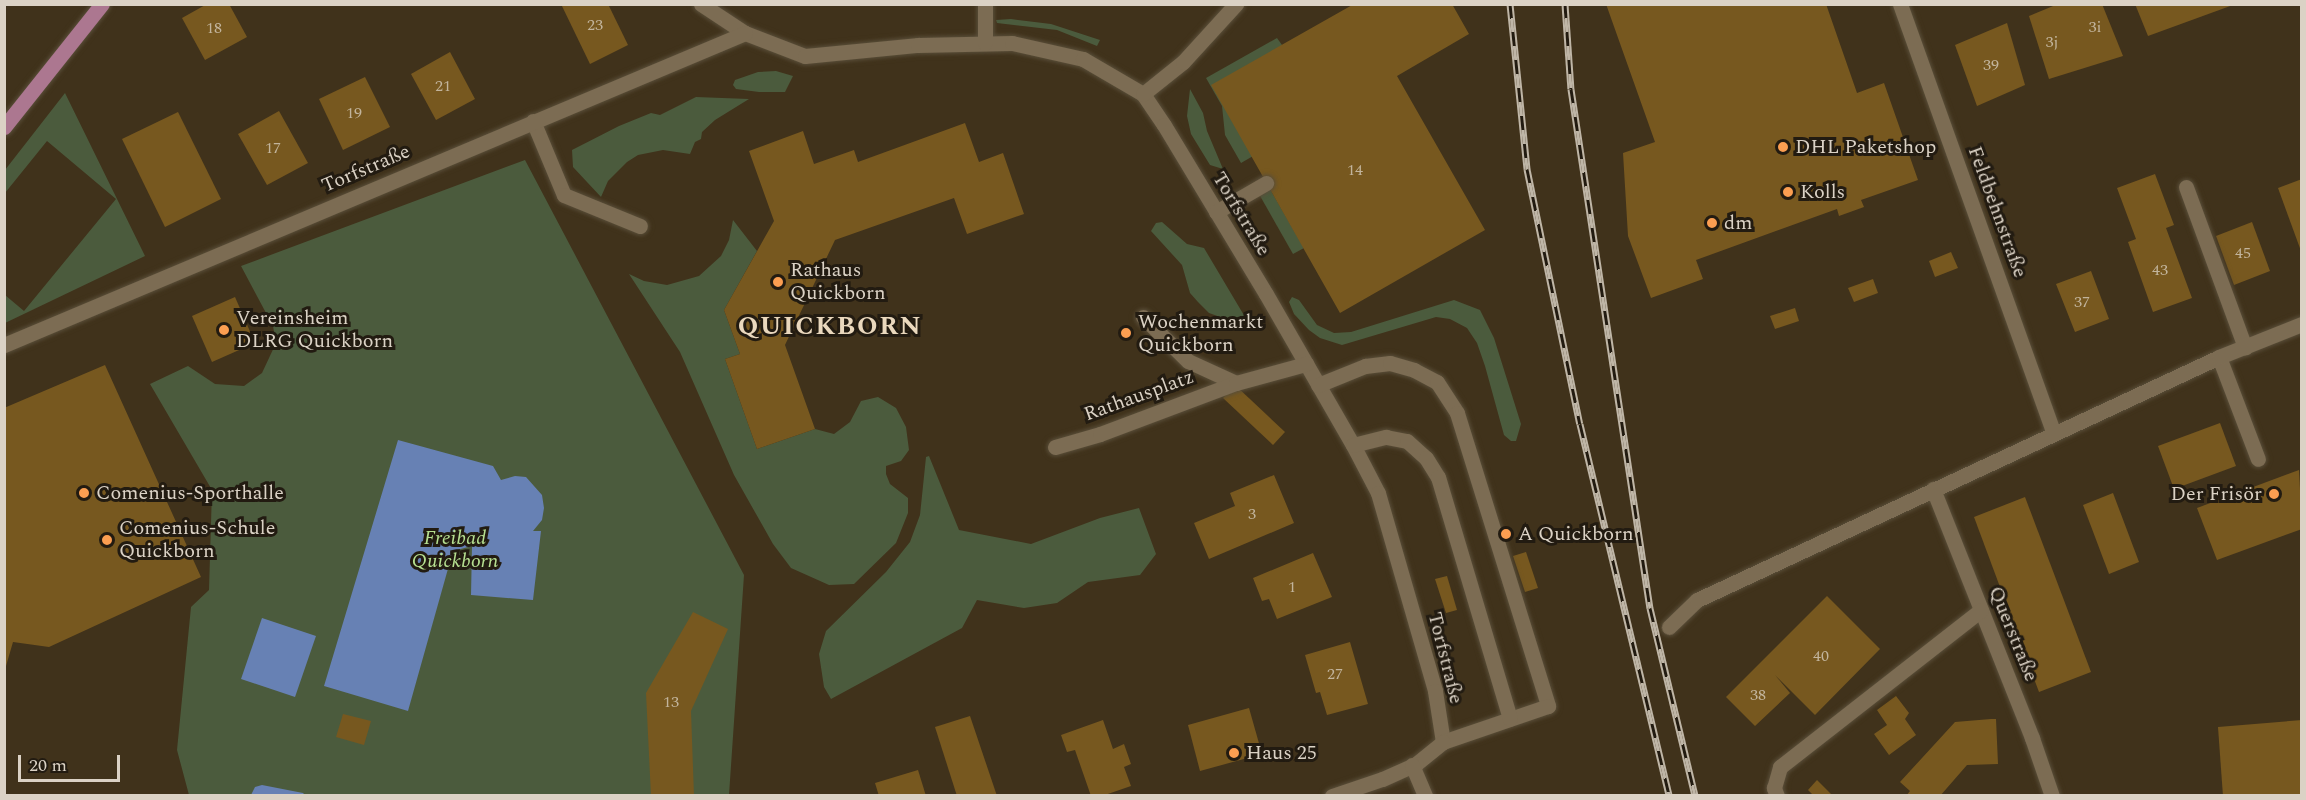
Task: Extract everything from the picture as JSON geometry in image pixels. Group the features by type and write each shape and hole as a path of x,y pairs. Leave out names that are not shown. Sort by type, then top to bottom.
{"main road":[{"path":"4,127 98,6"}],"street":[{"name":"Torfstraße","path":"701,4 745,33 805,56 918,45 1012,43 1083,59 1143,94 1164,125 1306,364 1353,445 1378,494 1435,691 1443,742"},
{"path":"985,4 985,43"},
{"path":"1143,94 1183,62 1236,4"},
{"name":"Feldbehnstraße","path":"1900,4 2054,433"},
{"name":"Torfstraße","path":"4,345 745,33"},
{"path":"533,121 564,195 640,226"},
{"path":"1215,212 1266,183"},
{"path":"2186,186 2245,347"},
{"name":"Rathausplatz","path":"1143,317 1188,361 1236,383"},
{"path":"1669,627 1697,600 2219,357 2301,324"},
{"path":"2219,357 2258,459"},
{"path":"1318,386 1365,366 1389,363 1414,370 1437,382 1457,413 1548,706 1443,742 1412,765 1382,779 1332,795"},
{"name":"Rathausplatz","path":"1055,447 1100,434 1236,383 1306,364"},
{"path":"1353,445 1386,437 1407,441 1426,458 1438,477 1510,718"},
{"name":"Querstraße","path":"1933,489 2032,738 2052,795"},
{"path":"1777,795 1774,788 1780,767 1982,610"},
{"path":"1412,765 1425,795"}],"green space":[{"path":"1011,19 1051,24 1100,40 1097,46 1057,30 997,23 996,20"},
{"path":"1277,38 1282,45 1260,152 1241,163 1225,135 1222,106 1206,78"},
{"path":"776,71 793,76 785,92 736,89 733,85 735,80 758,72"},
{"path":"1190,89 1203,113 1207,131 1223,169 1210,165 1191,134 1187,116"},
{"path":"65,93 145,256 5,323 5,295 24,311 116,199 47,141 5,193 5,170"},
{"path":"696,97 749,99 715,120 702,132 701,139 695,142 690,154 663,150 638,155 627,162 608,181 601,197 573,167 572,150 619,126 651,113 660,115"},
{"name":"Freibad Quickborn","path":"525,160 744,575 729,795 189,795 177,750 191,607 209,590 212,490 150,384 188,366 215,384 244,386 262,373 276,343 273,326 241,266"},
{"path":"1270,189 1304,248 1293,254 1259,194"},
{"path":"733,220 757,251 724,310 740,354 725,359 757,449 815,429 834,434 850,422 861,401 878,397 896,408 906,427 909,450 901,461 886,466 886,474 890,484 908,498 908,513 896,543 854,584 829,585 791,568 773,544 734,475 680,352 629,274 644,281 667,285 699,276 721,256 729,240"},
{"path":"1162,222 1187,244 1204,248 1245,317 1223,318 1209,313 1190,293 1182,265 1151,231 1156,223"},
{"path":"1292,297 1299,300 1317,325 1334,333 1351,332 1454,300 1480,310 1494,338 1521,424 1516,441 1511,441 1504,435 1485,366 1477,343 1467,328 1450,319 1436,317 1342,345 1320,338 1309,330 1294,314 1289,302"},
{"path":"929,456 959,530 1031,544 1100,518 1139,508 1156,554 1140,575 1088,582 1057,603 1024,608 977,600 962,628 831,699 824,687 819,654 826,631 886,572 910,542 920,515 926,457"}],"water":[{"path":"398,440 493,466 501,480 515,476 526,477 542,495 544,508 542,520 533,531 541,531 533,600 471,595 472,546 453,551 408,711 324,686"},
{"path":"262,618 316,636 295,697 241,679"},
{"path":"262,785 305,795 251,795 255,787"}],"building":[{"path":"207,4 229,4 247,37 205,60 182,18"},
{"path":"561,4 608,4 628,45 590,64"},
{"path":"1354,4 1452,4 1469,34 1397,76 1485,230 1340,313 1211,85"},
{"path":"1606,4 1826,4 1857,93 1884,83 1918,180 1861,200 1864,207 1839,216 1837,209 1696,260 1703,279 1651,298 1628,236 1623,153 1655,142"},
{"path":"2058,4 2102,4 2123,56 2049,79 2029,16"},
{"path":"2135,4 2233,4 2233,5 2148,36"},
{"path":"2007,23 2025,85 1977,106 1955,45"},
{"path":"450,52 475,99 436,120 411,74"},
{"path":"365,77 390,127 343,150 319,99"},
{"path":"279,111 308,163 267,185 238,134"},
{"path":"178,112 221,199 165,227 122,139"},
{"name":"Rathaus Quickborn","path":"965,123 979,162 1003,153 1024,214 967,234 954,198 835,240 785,345 815,429 757,449 725,359 740,354 724,310 774,221 749,151 803,131 814,164 854,150 858,162"},
{"path":"2155,174 2174,225 2166,228 2192,298 2153,312 2128,242 2136,239 2117,188"},
{"path":"2302,179 2302,251 2301,251 2278,188"},
{"path":"2252,222 2270,271 2234,285 2216,236"},
{"path":"1951,252 1958,268 1935,277 1929,261"},
{"path":"2091,271 2109,319 2075,332 2056,284"},
{"path":"1873,279 1878,293 1854,302 1848,288"},
{"name":"Vereinsheim DLRG Quickborn","path":"235,297 255,343 212,362 192,316"},
{"path":"1795,308 1799,321 1775,329 1770,316"},
{"name":"Comenius-Sporthalle","path":"105,365 201,577 49,647 13,642 4,673 4,408"},
{"path":"1235,385 1285,432 1273,445 1223,398"},
{"path":"2220,423 2236,466 2174,489 2158,446"},
{"path":"2299,470 2302,529 2217,560 2197,508"},
{"path":"1274,475 1294,523 1209,559 1194,523 1235,506 1230,493"},
{"path":"2113,493 2139,562 2109,574 2083,505"},
{"path":"2025,497 2091,672 2039,692 1974,517"},
{"path":"1526,552 1538,588 1525,592 1513,556"},
{"path":"1313,553 1332,597 1277,619 1269,599 1262,601 1253,578"},
{"path":"1447,576 1457,610 1446,613 1435,579"},
{"path":"1827,596 1880,649 1815,715 1775,675 1790,693 1755,726 1726,697"},
{"path":"693,612 728,629 691,711 694,796 651,796 646,693"},
{"path":"1350,642 1368,704 1327,715 1320,692 1316,693 1305,655"},
{"path":"1896,696 1909,713 1905,719 1916,735 1889,755 1874,734 1887,725 1877,710"},
{"path":"1249,708 1262,754 1200,771 1188,725"},
{"path":"343,714 371,721 364,745 336,737"},
{"path":"970,716 997,796 957,796 935,727"},
{"path":"1996,719 1998,764 1967,765 1940,796 1906,796 1910,791 1900,782 1955,722"},
{"path":"1103,720 1113,749 1124,744 1131,764 1124,767 1131,786 1102,796 1091,796 1075,750 1067,752 1061,735"},
{"path":"2302,720 2302,796 2223,796 2218,727"},
{"path":"918,770 926,796 879,796 875,783"},
{"path":"1817,780 1833,796 1814,796 1808,790"}],"railway":[{"path":"1510,4 1527,169 1580,424 1669,796"},
{"path":"1565,4 1571,89 1650,608 1695,796"}],"place":[{"name":"DHL Paketshop","path":"1783,147"},
{"name":"Kolls","path":"1788,192"},
{"name":"dm","path":"1712,223"},
{"name":"Rathaus Quickborn","path":"778,282"},
{"name":"Vereinsheim DLRG Quickborn","path":"224,330"},
{"name":"Wochenmarkt Quickborn","path":"1126,333"},
{"name":"Comenius-Sporthalle","path":"84,493"},
{"name":"Der Frisör","path":"2274,494"},
{"name":"A Quickborn","path":"1506,534"},
{"name":"Comenius-Schule Quickborn","path":"107,540"},
{"name":"Haus 25","path":"1234,753"}],"district":[{"name":"QUICKBORN","path":"830,327"}]}
